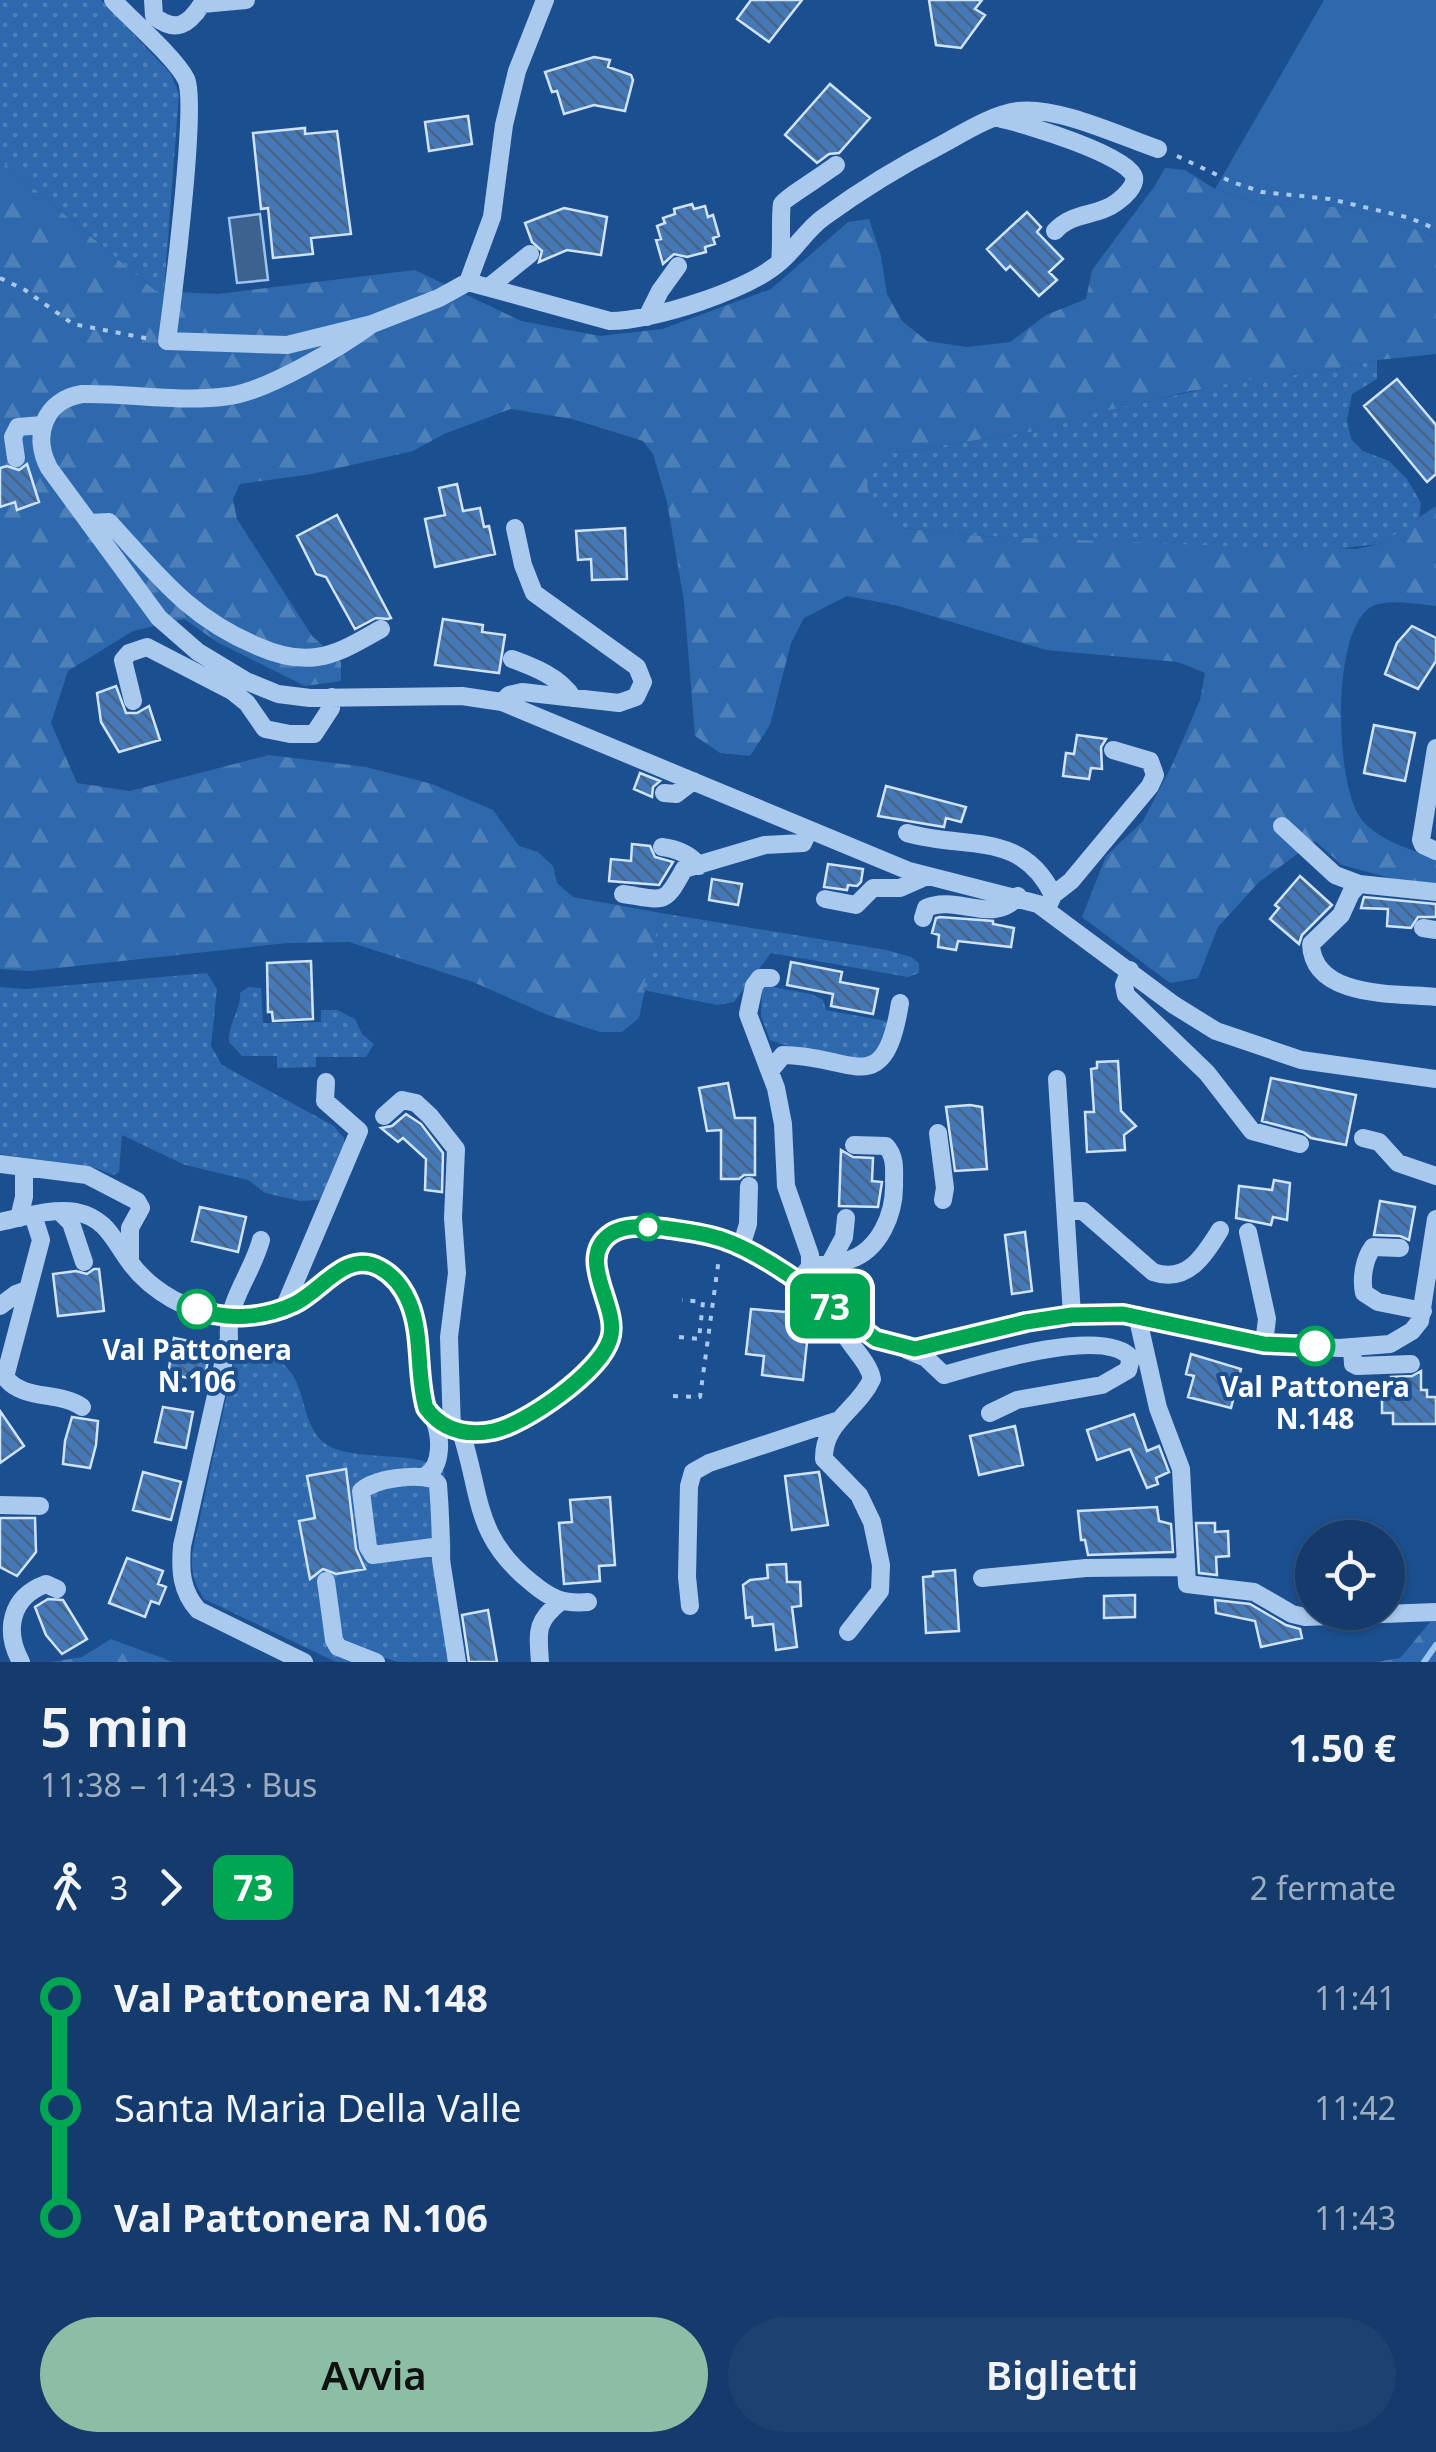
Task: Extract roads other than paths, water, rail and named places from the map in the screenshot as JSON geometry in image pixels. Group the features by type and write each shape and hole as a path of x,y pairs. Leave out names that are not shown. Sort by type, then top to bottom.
{"street":[{"path":"112,0 180,71 189,89 166,341 286,345 372,324 439,298 468,282 492,216 504,125 518,72 545,0"},
{"path":"153,0 154,16 165,25 180,27 191,21 202,4 246,0"},
{"path":"468,282 610,321 647,317 758,278 780,262 806,232 850,199 895,169 996,118 1019,111 1040,112 1158,149"},
{"path":"996,118 1086,147 1129,168 1134,177 1133,185 1115,204 1072,217 1056,232"},
{"path":"780,262 781,207 785,198 816,182 836,165"},
{"path":"489,288 530,254"},
{"path":"647,317 678,266"},
{"path":"372,324 340,348 247,392 210,398 82,394 70,396 42,425 40,446 44,459 158,618 198,652 246,681 278,694 310,698 462,696 502,702 927,876 1050,902"},
{"path":"16,458 14,437 18,427 42,425"},
{"path":"89,523 109,522 172,592 198,614 216,628 266,650 313,658 350,646 381,629"},
{"path":"502,702 516,692 619,703 629,701 641,690 642,675 628,660 534,593 522,565 514,528"},
{"path":"134,702 123,660 129,652 147,647 232,691 265,729 314,734 331,708 332,697"},
{"path":"512,659 544,673 573,698"},
{"path":"1436,748 1421,840 1423,846 1436,851"},
{"path":"1050,902 1116,829 1155,775 1150,761 1112,750"},
{"path":"664,793 676,794 693,780"},
{"path":"1282,826 1336,875 1359,884 1436,892"},
{"path":"623,894 664,898 674,892 684,869 765,845 804,843 809,830"},
{"path":"907,833 1020,854 1036,866 1050,902 1174,1005 1216,1031 1301,1060 1436,1079"},
{"path":"662,847 675,848 699,866"},
{"path":"824,899 856,905 873,888 900,888 927,876"},
{"path":"1359,884 1350,893 1341,915 1311,944 1310,950 1326,977 1344,986 1436,997"},
{"path":"923,918 926,908 934,904 998,910 1010,906 1018,896"},
{"path":"1130,970 1124,986 1126,995 1208,1073 1252,1130 1300,1144"},
{"path":"771,978 760,978 754,986 748,1014 770,1072 783,1124 786,1186 810,1255 810,1267"},
{"path":"770,1072 783,1054 853,1066 880,1062 893,1040 900,1003"},
{"path":"1057,1079 1072,1315"},
{"path":"284,1308 359,1131 324,1101 326,1082"},
{"path":"384,1116 402,1100 416,1104 456,1149 453,1218 458,1272 449,1337 456,1431 484,1525 494,1544 520,1574 560,1602 588,1602"},
{"path":"938,1133 943,1200"},
{"path":"1364,1138 1379,1142 1398,1162 1436,1176"},
{"path":"797,1283 810,1267 858,1255 886,1226 893,1209 891,1152 886,1146 854,1145"},
{"path":"0,1164 87,1174 137,1202 141,1208 128,1238 130,1263"},
{"path":"17,1218 24,1196 24,1167"},
{"path":"741,1247 748,1224 748,1186"},
{"path":"1068,1211 1082,1211 1152,1272 1162,1275 1182,1273 1194,1266 1220,1230"},
{"path":"17,1218 60,1212 98,1220 110,1230 130,1263 149,1284 179,1302 227,1317 284,1308 348,1266 374,1264 388,1272 410,1306 416,1326 421,1390 440,1440 436,1465 425,1476 369,1484 361,1491 368,1547 369,1552 378,1556 441,1546"},
{"path":"60,1212 71,1224 84,1262"},
{"path":"3,1386 41,1240 17,1218"},
{"path":"830,1262 844,1237 846,1218"},
{"path":"902,1348 929,1347 992,1329 1072,1315 1137,1315 1264,1344 1352,1348 1390,1344 1412,1331 1426,1315 1436,1219"},
{"path":"434,1419 456,1431 496,1430 564,1392 586,1375 607,1347 613,1328 597,1274 597,1260 604,1240 632,1227 722,1239 741,1247 876,1339 926,1358 944,1375 994,1359 1075,1347 1120,1348 1131,1358 1128,1370 1102,1385 1017,1400 990,1413"},
{"path":"1248,1232 1267,1319 1264,1344"},
{"path":"261,1240 255,1262 227,1317 229,1338 182,1546 182,1576 198,1610 304,1662"},
{"path":"1400,1248 1374,1247 1368,1254 1362,1283 1364,1293 1378,1302 1426,1315"},
{"path":"0,1306 27,1290"},
{"path":"834,1309 836,1322 870,1368 872,1380 860,1399 836,1421 824,1446 824,1458 859,1495 872,1522 881,1565 880,1591 848,1632"},
{"path":"1137,1315 1158,1408 1181,1468 1187,1584 1254,1592 1292,1614 1306,1617 1436,1612"},
{"path":"1352,1348 1357,1366 1411,1364"},
{"path":"3,1386 8,1382 22,1390 82,1407"},
{"path":"690,1606 689,1486 693,1472 709,1463 836,1421"},
{"path":"425,1476 438,1484 441,1546 457,1662"},
{"path":"0,1505 40,1506"},
{"path":"982,1578 1086,1568 1179,1567 1184,1562"},
{"path":"326,1581 338,1647 376,1662"},
{"path":"21,1662 10,1636 20,1600 46,1584 57,1588"},
{"path":"540,1662 539,1628 544,1614 560,1602"}],"waterway":[{"path":"1424,1662 1436,1645"}],"place":[{"name":"Val Pattonera N.106","path":"197,1309"},
{"name":"Val Pattonera N.148","path":"1315,1346"}]}
